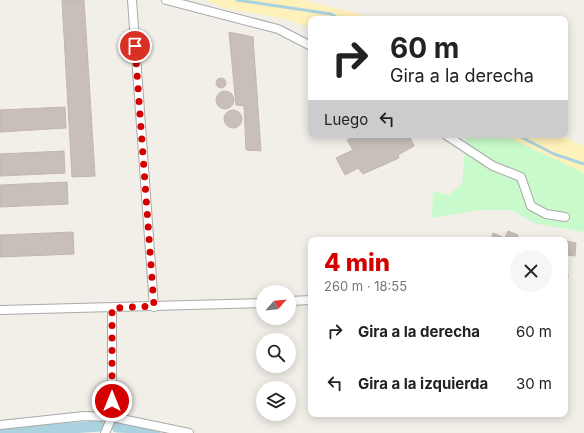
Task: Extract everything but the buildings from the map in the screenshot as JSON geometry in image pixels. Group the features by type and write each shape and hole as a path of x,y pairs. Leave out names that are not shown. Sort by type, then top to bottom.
{"street":[{"path":"132,0 154,306"},
{"path":"166,0 278,29 308,44"},
{"path":"451,138 493,166 521,178 531,206 546,214 565,217"},
{"path":"296,301 308,300"},
{"path":"0,310 256,303"},
{"path":"105,433 112,417 112,308"},
{"path":"0,426 84,416 112,417 189,433"}],"sand":[{"path":"205,0 303,0 364,16 308,16 308,27 285,19 223,8"},
{"path":"510,138 567,138 584,146 584,173"}],"green space":[{"path":"466,138 510,138 584,173 584,232 537,224 511,210 479,210 432,218 433,191 449,195 462,184"}],"waterway":[{"path":"237,0 331,14 335,16"},
{"path":"523,138 554,154 584,164"},
{"path":"5,433 99,426"},
{"path":"117,427 138,428 155,433"}],"route":[{"path":"112,401 112,308 154,306 135,46"}]}
